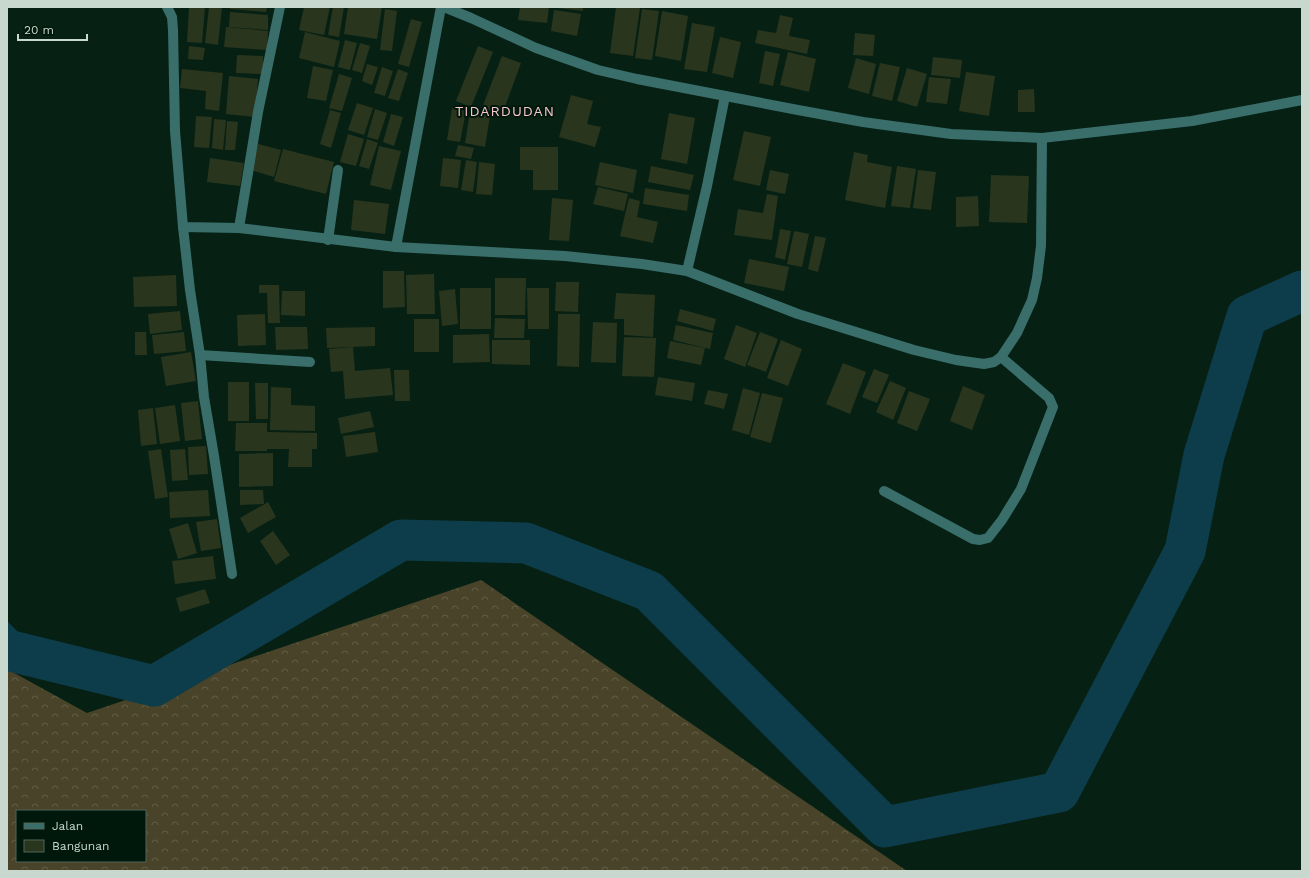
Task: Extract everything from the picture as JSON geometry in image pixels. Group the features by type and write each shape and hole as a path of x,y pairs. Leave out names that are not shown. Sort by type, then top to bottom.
{"street":[{"path":"167,7 172,17 176,131 190,290 200,355 204,397 232,574"},
{"path":"239,228 258,112 280,7"},
{"path":"396,247 443,7 471,18 536,48 598,70 637,79 863,122 951,134 1042,138 1192,120 1302,100"},
{"path":"687,271 707,186 725,96"},
{"path":"184,227 239,228 328,240 396,247 565,256 687,271 798,314 914,350 956,360 984,364 994,362 1001,358 1017,333 1032,300 1037,278 1041,246 1042,138"},
{"path":"328,240 338,170"},
{"path":"200,355 310,362"},
{"path":"884,491 973,539 983,540 991,535 1021,489 1052,407 1050,398 1001,358"}],"green space":[{"path":"481,580 907,871 7,871 7,669 87,713"}],"water":[{"path":"7,621 19,633 7,633"}],"building":[{"path":"189,7 205,7 202,43 187,42"},
{"path":"209,7 222,7 218,45 205,43"},
{"path":"230,7 267,7 266,12 230,9"},
{"path":"304,7 330,7 324,35 299,30"},
{"path":"333,7 344,7 339,37 328,35"},
{"path":"348,7 382,7 377,39 344,34"},
{"path":"520,7 549,7 547,23 518,20"},
{"path":"583,7 583,11 558,8"},
{"path":"616,7 640,8 633,56 610,53"},
{"path":"385,9 397,11 392,51 380,50"},
{"path":"642,9 659,11 652,60 635,58"},
{"path":"554,10 581,14 577,36 551,31"},
{"path":"662,11 688,16 681,61 655,56"},
{"path":"230,12 268,15 268,30 229,27"},
{"path":"780,15 793,18 789,36 810,40 807,54 755,43 758,30 776,33"},
{"path":"411,19 422,22 409,67 398,64"},
{"path":"692,23 715,27 707,72 684,69"},
{"path":"226,27 268,31 267,50 224,47"},
{"path":"305,32 340,41 334,67 299,58"},
{"path":"855,33 875,35 873,56 853,55"},
{"path":"720,37 741,42 733,78 712,73"},
{"path":"345,40 357,43 350,70 338,67"},
{"path":"360,43 370,46 362,73 352,70"},
{"path":"189,46 205,48 203,60 188,59"},
{"path":"478,46 493,52 471,107 456,101"},
{"path":"765,51 780,54 773,86 759,83"},
{"path":"788,52 816,59 809,92 780,85"},
{"path":"237,55 263,56 263,74 236,73"},
{"path":"502,56 521,63 502,115 482,108"},
{"path":"933,57 962,60 960,78 931,75"},
{"path":"856,58 876,64 869,94 848,88"},
{"path":"880,63 900,67 892,101 872,96"},
{"path":"367,64 378,67 372,85 362,81"},
{"path":"313,66 333,70 326,101 307,98"},
{"path":"382,67 393,71 385,96 374,93"},
{"path":"907,68 927,74 917,107 897,101"},
{"path":"182,69 223,73 219,111 205,109 206,91 180,88"},
{"path":"398,69 408,73 399,101 388,98"},
{"path":"966,72 995,76 989,116 959,111"},
{"path":"339,74 352,78 342,111 329,108"},
{"path":"229,76 258,79 255,117 226,114"},
{"path":"929,77 951,79 947,104 926,102"},
{"path":"1034,89 1035,112 1018,112 1018,90"},
{"path":"571,95 593,101 587,124 601,127 595,147 559,137"},
{"path":"357,103 373,108 364,135 348,130"},
{"path":"452,108 466,111 460,142 447,140"},
{"path":"375,109 387,113 378,140 367,137"},
{"path":"330,110 341,113 331,148 320,144"},
{"path":"470,112 490,116 485,147 465,143"},
{"path":"669,113 695,118 687,164 661,159"},
{"path":"391,114 403,117 394,146 383,142"},
{"path":"196,116 212,117 209,148 194,147"},
{"path":"214,119 226,120 223,150 212,148"},
{"path":"227,121 238,122 235,150 225,150"},
{"path":"744,131 771,137 760,186 733,180"},
{"path":"348,134 364,139 356,166 340,162"},
{"path":"367,139 378,143 369,169 359,166"},
{"path":"258,144 281,150 274,177 251,170"},
{"path":"458,145 474,148 471,159 455,156"},
{"path":"379,146 401,151 391,190 370,185"},
{"path":"520,147 558,147 558,190 533,190 533,170 520,170"},
{"path":"283,149 334,162 326,194 274,181"},
{"path":"854,152 868,155 867,162 892,167 885,208 845,200"},
{"path":"210,158 244,163 240,186 207,182"},
{"path":"443,158 461,160 458,188 440,186"},
{"path":"466,160 477,162 473,192 461,190"},
{"path":"479,162 495,164 492,195 476,194"},
{"path":"600,162 637,170 633,193 595,185"},
{"path":"651,166 694,175 690,190 648,182"},
{"path":"897,166 916,169 910,208 891,206"},
{"path":"770,170 789,174 785,194 766,190"},
{"path":"918,170 936,172 931,210 913,208"},
{"path":"991,175 1029,176 1027,223 989,222"},
{"path":"598,187 628,194 624,211 593,204"},
{"path":"645,188 689,195 687,211 643,204"},
{"path":"767,194 778,196 772,240 734,235 738,209 763,213"},
{"path":"978,196 979,226 956,227 956,197"},
{"path":"552,198 573,200 569,241 549,240"},
{"path":"629,198 640,201 637,217 658,222 653,243 620,236"},
{"path":"354,200 389,204 385,234 351,230"},
{"path":"780,229 791,231 785,260 775,257"},
{"path":"794,231 809,234 802,267 787,264"},
{"path":"815,236 826,238 818,272 808,269"},
{"path":"749,259 789,267 784,291 744,283"},
{"path":"383,271 404,271 405,307 383,308"},
{"path":"434,274 435,314 407,314 406,275"},
{"path":"176,275 177,306 134,307 133,277"},
{"path":"495,278 526,278 525,315 495,315"},
{"path":"556,282 579,282 578,312 555,311"},
{"path":"259,285 279,285 280,323 268,323 267,293 259,293"},
{"path":"460,288 491,288 491,329 460,329"},
{"path":"527,288 549,288 549,329 528,329"},
{"path":"455,289 458,324 442,326 439,291"},
{"path":"282,291 305,291 305,316 281,315"},
{"path":"616,293 655,295 653,337 624,335 624,319 614,319"},
{"path":"680,309 716,319 713,331 677,321"},
{"path":"180,311 182,330 150,334 148,314"},
{"path":"265,314 266,345 238,346 237,315"},
{"path":"558,314 580,314 579,367 557,366"},
{"path":"495,318 525,319 524,338 494,338"},
{"path":"414,319 439,319 439,352 414,352"},
{"path":"593,322 617,323 616,363 591,362"},
{"path":"676,325 713,333 710,349 673,340"},
{"path":"736,325 757,333 745,367 724,359"},
{"path":"275,327 307,327 308,349 276,350"},
{"path":"375,327 375,346 327,348 326,328"},
{"path":"135,332 146,332 147,355 135,355"},
{"path":"184,332 186,351 154,354 152,335"},
{"path":"760,332 778,339 766,372 747,365"},
{"path":"489,334 490,362 453,363 453,335"},
{"path":"624,337 656,338 654,377 622,376"},
{"path":"492,340 530,340 530,365 492,364"},
{"path":"781,340 802,349 788,386 767,378"},
{"path":"670,341 705,348 701,365 667,358"},
{"path":"353,347 355,371 390,368 393,395 345,399 343,371 331,372 329,349"},
{"path":"191,352 196,381 166,386 161,357"},
{"path":"843,363 866,372 850,414 826,404"},
{"path":"874,369 889,375 877,403 862,397"},
{"path":"394,370 409,370 410,401 395,401"},
{"path":"658,377 695,383 692,401 655,395"},
{"path":"890,381 906,388 893,420 876,412"},
{"path":"228,382 249,382 249,421 228,421"},
{"path":"255,383 268,383 268,419 256,419"},
{"path":"963,386 985,395 972,430 950,421"},
{"path":"271,387 291,388 291,405 315,406 315,431 270,430"},
{"path":"743,388 760,393 749,435 732,430"},
{"path":"708,390 728,394 724,409 704,404"},
{"path":"909,391 930,399 917,431 897,423"},
{"path":"762,393 783,398 771,443 750,437"},
{"path":"198,401 202,439 185,441 181,403"},
{"path":"175,405 180,441 160,444 155,408"},
{"path":"153,408 157,444 141,446 138,410"},
{"path":"370,411 374,427 341,434 338,418"},
{"path":"236,423 267,423 267,432 317,433 317,449 312,449 312,467 288,467 289,449 235,451"},
{"path":"375,432 378,452 346,457 343,436"},
{"path":"206,446 208,474 189,475 188,447"},
{"path":"161,449 168,497 155,499 148,451"},
{"path":"185,449 188,480 172,481 170,450"},
{"path":"273,453 273,486 239,487 239,454"},
{"path":"208,490 210,516 170,518 169,492"},
{"path":"240,490 263,490 264,504 240,505"},
{"path":"268,502 276,517 248,533 240,518"},
{"path":"217,519 221,548 201,551 196,522"},
{"path":"188,523 197,553 178,559 169,529"},
{"path":"273,531 290,555 276,565 260,541"},
{"path":"213,556 216,579 175,584 172,561"},
{"path":"205,589 210,603 180,612 176,598"}],"waterway":[{"path":"7,650 154,686 401,540 526,543 649,591 885,827 1059,792 1185,551 1204,455 1247,316 1302,291"}],"district":[{"name":"TIDARDUDAN","path":"505,111"}]}
